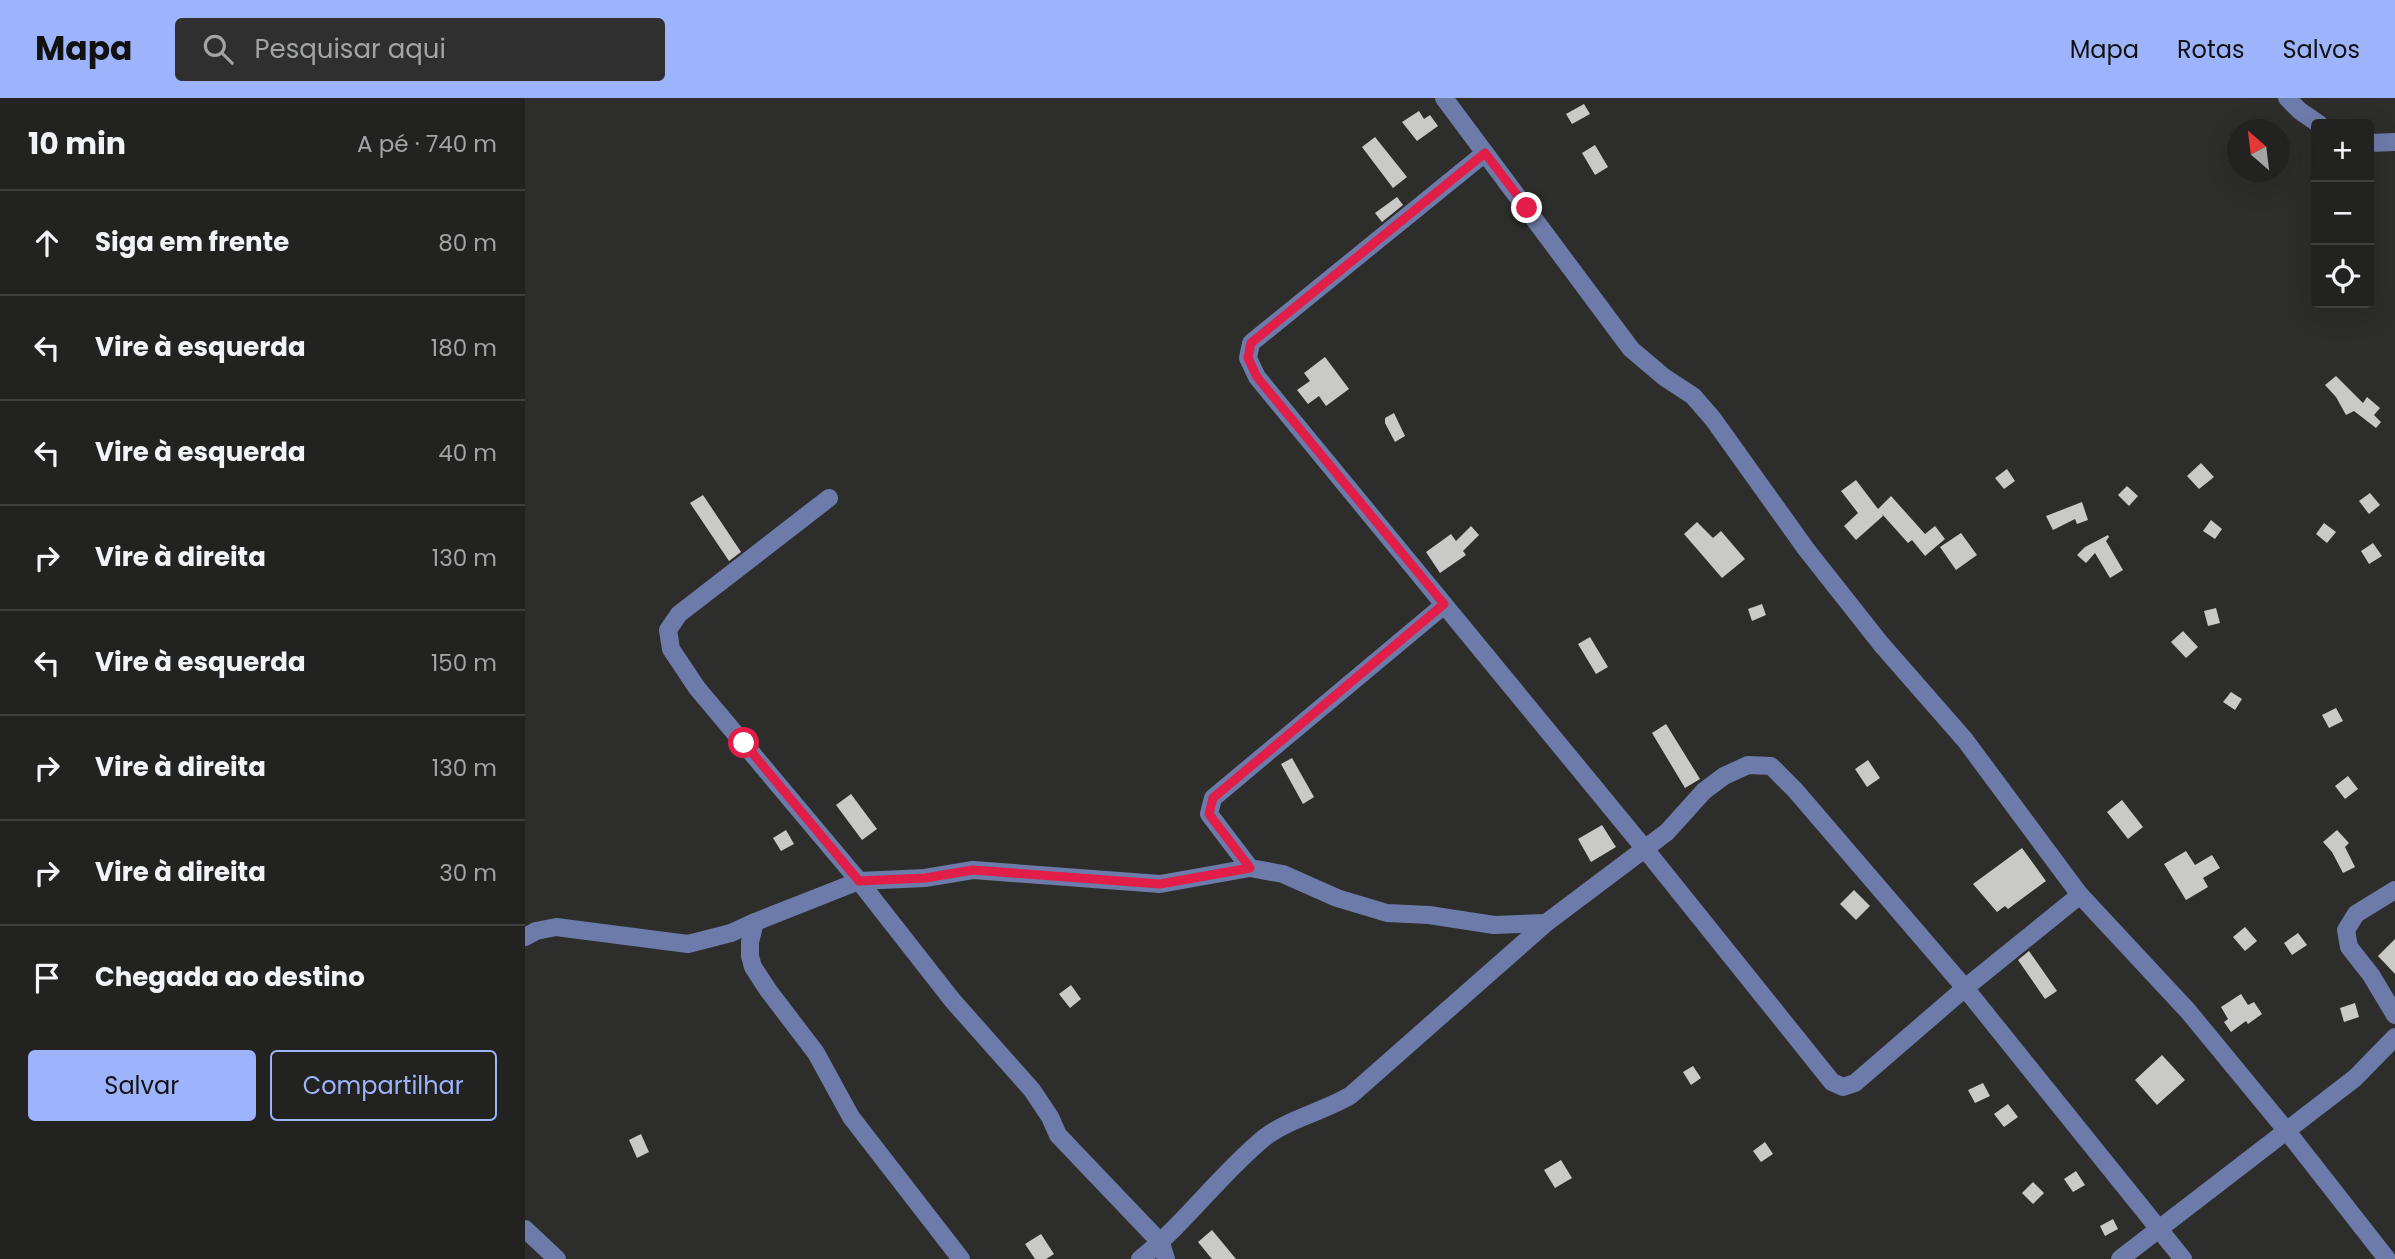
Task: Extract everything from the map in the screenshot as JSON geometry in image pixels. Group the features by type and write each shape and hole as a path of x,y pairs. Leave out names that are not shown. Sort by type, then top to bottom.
{"street":[{"path":"1444,98 1631,349 1664,377 1693,396 1713,419 1805,549 1881,644 1965,740 2080,895 2188,1012 2286,1130 2387,1259"},
{"path":"2287,98 2312,119"},
{"path":"2374,143 2395,142"},
{"path":"1485,153 1251,343 1248,358 1257,377 1645,849 1832,1082 1843,1087 1855,1083 1965,988 2080,895"},
{"path":"829,498 679,614 668,630 671,649 697,688 859,881 953,1001 1032,1090 1058,1135 1164,1251"},
{"path":"1250,868 1209,814 1213,798 1444,604"},
{"path":"1140,1259 1164,1251 1244,1157 1267,1136 1351,1095 1546,923 1667,832 1704,791 1724,776 1748,765 1771,766 1803,800 1965,988 2183,1259"},
{"path":"525,937 556,928 688,944 731,933 859,881 925,878 973,870 1160,884 1250,868 1283,874 1337,898 1387,913 1429,915 1494,925 1546,923"},
{"path":"2395,890 2356,914 2346,930 2349,947 2371,975 2395,1015"},
{"path":"755,922 750,942 753,967 816,1053 851,1117 961,1259"},
{"path":"2120,1259 2355,1078 2395,1037"},
{"path":"525,1229 557,1259"}],"building":[{"path":"1584,104 1590,114 1572,124 1566,114"},
{"path":"1419,111 1424,119 1430,115 1438,126 1417,141 1402,122"},
{"path":"1375,137 1407,177 1393,188 1362,147"},
{"path":"1595,145 1608,167 1595,175 1582,153"},
{"path":"1397,197 1403,205 1382,222 1375,213"},
{"path":"1325,357 1349,389 1326,406 1319,396 1308,404 1297,390 1310,381 1304,373"},
{"path":"2336,376 2363,403 2367,397 2380,408 2374,415 2381,422 2376,428 2354,411 2346,415 2336,397 2325,385"},
{"path":"1394,413 1405,436 1395,442 1385,423 1385,418"},
{"path":"2201,463 2214,477 2199,489 2187,476"},
{"path":"2007,469 2015,481 2004,489 1995,478"},
{"path":"1856,480 1878,509 1891,496 1925,534 1935,526 1945,539 1925,556 1912,540 1908,543 1882,514 1883,516 1856,540 1844,526 1858,513 1841,491"},
{"path":"2127,486 2138,496 2129,506 2118,495"},
{"path":"2370,493 2380,505 2369,514 2359,501"},
{"path":"703,495 741,552 729,561 690,503"},
{"path":"2082,502 2088,520 2077,524 2075,519 2053,530 2046,516"},
{"path":"2211,520 2222,529 2215,539 2203,531"},
{"path":"1697,522 1713,538 1721,531 1745,559 1722,578 1684,534"},
{"path":"2324,523 2336,532 2327,543 2316,534"},
{"path":"1471,526 1479,535 1463,551 1466,555 1440,573 1426,552 1451,534 1456,541"},
{"path":"1961,533 1977,555 1956,570 1940,547"},
{"path":"2108,535 2106,541 2123,570 2110,578 2095,553 2086,563 2077,555 2085,547"},
{"path":"2373,543 2382,556 2369,564 2361,551"},
{"path":"1762,604 1766,615 1752,621 1748,609"},
{"path":"2216,608 2220,623 2208,626 2204,611"},
{"path":"2183,631 2198,647 2186,658 2171,642"},
{"path":"1590,637 1608,667 1596,674 1578,644"},
{"path":"2231,692 2242,699 2235,710 2223,702"},
{"path":"2336,708 2343,721 2329,728 2322,715"},
{"path":"1666,724 1700,779 1685,788 1652,733"},
{"path":"1292,758 1314,797 1303,804 1281,764"},
{"path":"1868,760 1880,778 1867,787 1855,769"},
{"path":"2348,776 2358,789 2345,799 2335,786"},
{"path":"851,794 877,829 862,840 836,805"},
{"path":"2122,800 2143,827 2128,839 2107,812"},
{"path":"1602,825 1616,847 1591,862 1578,839"},
{"path":"786,830 794,844 781,851 773,838"},
{"path":"2337,830 2349,843 2345,847 2355,867 2343,873 2332,852 2323,842"},
{"path":"2022,848 2046,881 2008,909 2005,906 1997,912 1973,884"},
{"path":"2186,851 2195,865 2212,855 2220,868 2203,878 2208,887 2186,900 2164,864"},
{"path":"1854,890 1870,906 1856,920 1840,904"},
{"path":"2245,927 2257,941 2245,951 2233,937"},
{"path":"2298,933 2307,945 2292,955 2284,943"},
{"path":"2395,939 2395,974 2378,956"},
{"path":"2029,951 2057,991 2045,999 2018,960"},
{"path":"1071,985 1081,999 1070,1008 1059,994"},
{"path":"2241,994 2248,1005 2254,1002 2262,1014 2231,1032 2224,1022 2228,1019 2221,1007"},
{"path":"2355,1003 2359,1017 2344,1022 2340,1008"},
{"path":"2162,1055 2185,1080 2157,1105 2135,1080"},
{"path":"1693,1066 1701,1078 1691,1085 1683,1072"},
{"path":"1983,1083 1990,1096 1975,1103 1968,1090"},
{"path":"2008,1104 2018,1117 2004,1127 1994,1114"},
{"path":"641,1134 649,1152 637,1158 629,1140"},
{"path":"1765,1142 1773,1154 1761,1162 1753,1151"},
{"path":"1561,1160 1572,1178 1555,1188 1544,1170"},
{"path":"2076,1171 2085,1185 2073,1192 2064,1179"},
{"path":"2033,1182 2044,1193 2033,1204 2022,1193"},
{"path":"2113,1219 2118,1229 2105,1236 2100,1226"},
{"path":"1212,1230 1236,1259 1212,1259 1198,1242"},
{"path":"1041,1234 1054,1254 1046,1259 1035,1259 1025,1244"}],"route":[{"path":"744,743 859,881 925,878 973,870 1160,884 1250,868 1209,814 1213,798 1444,604 1257,377 1248,358 1251,343 1485,153 1527,208"}]}
